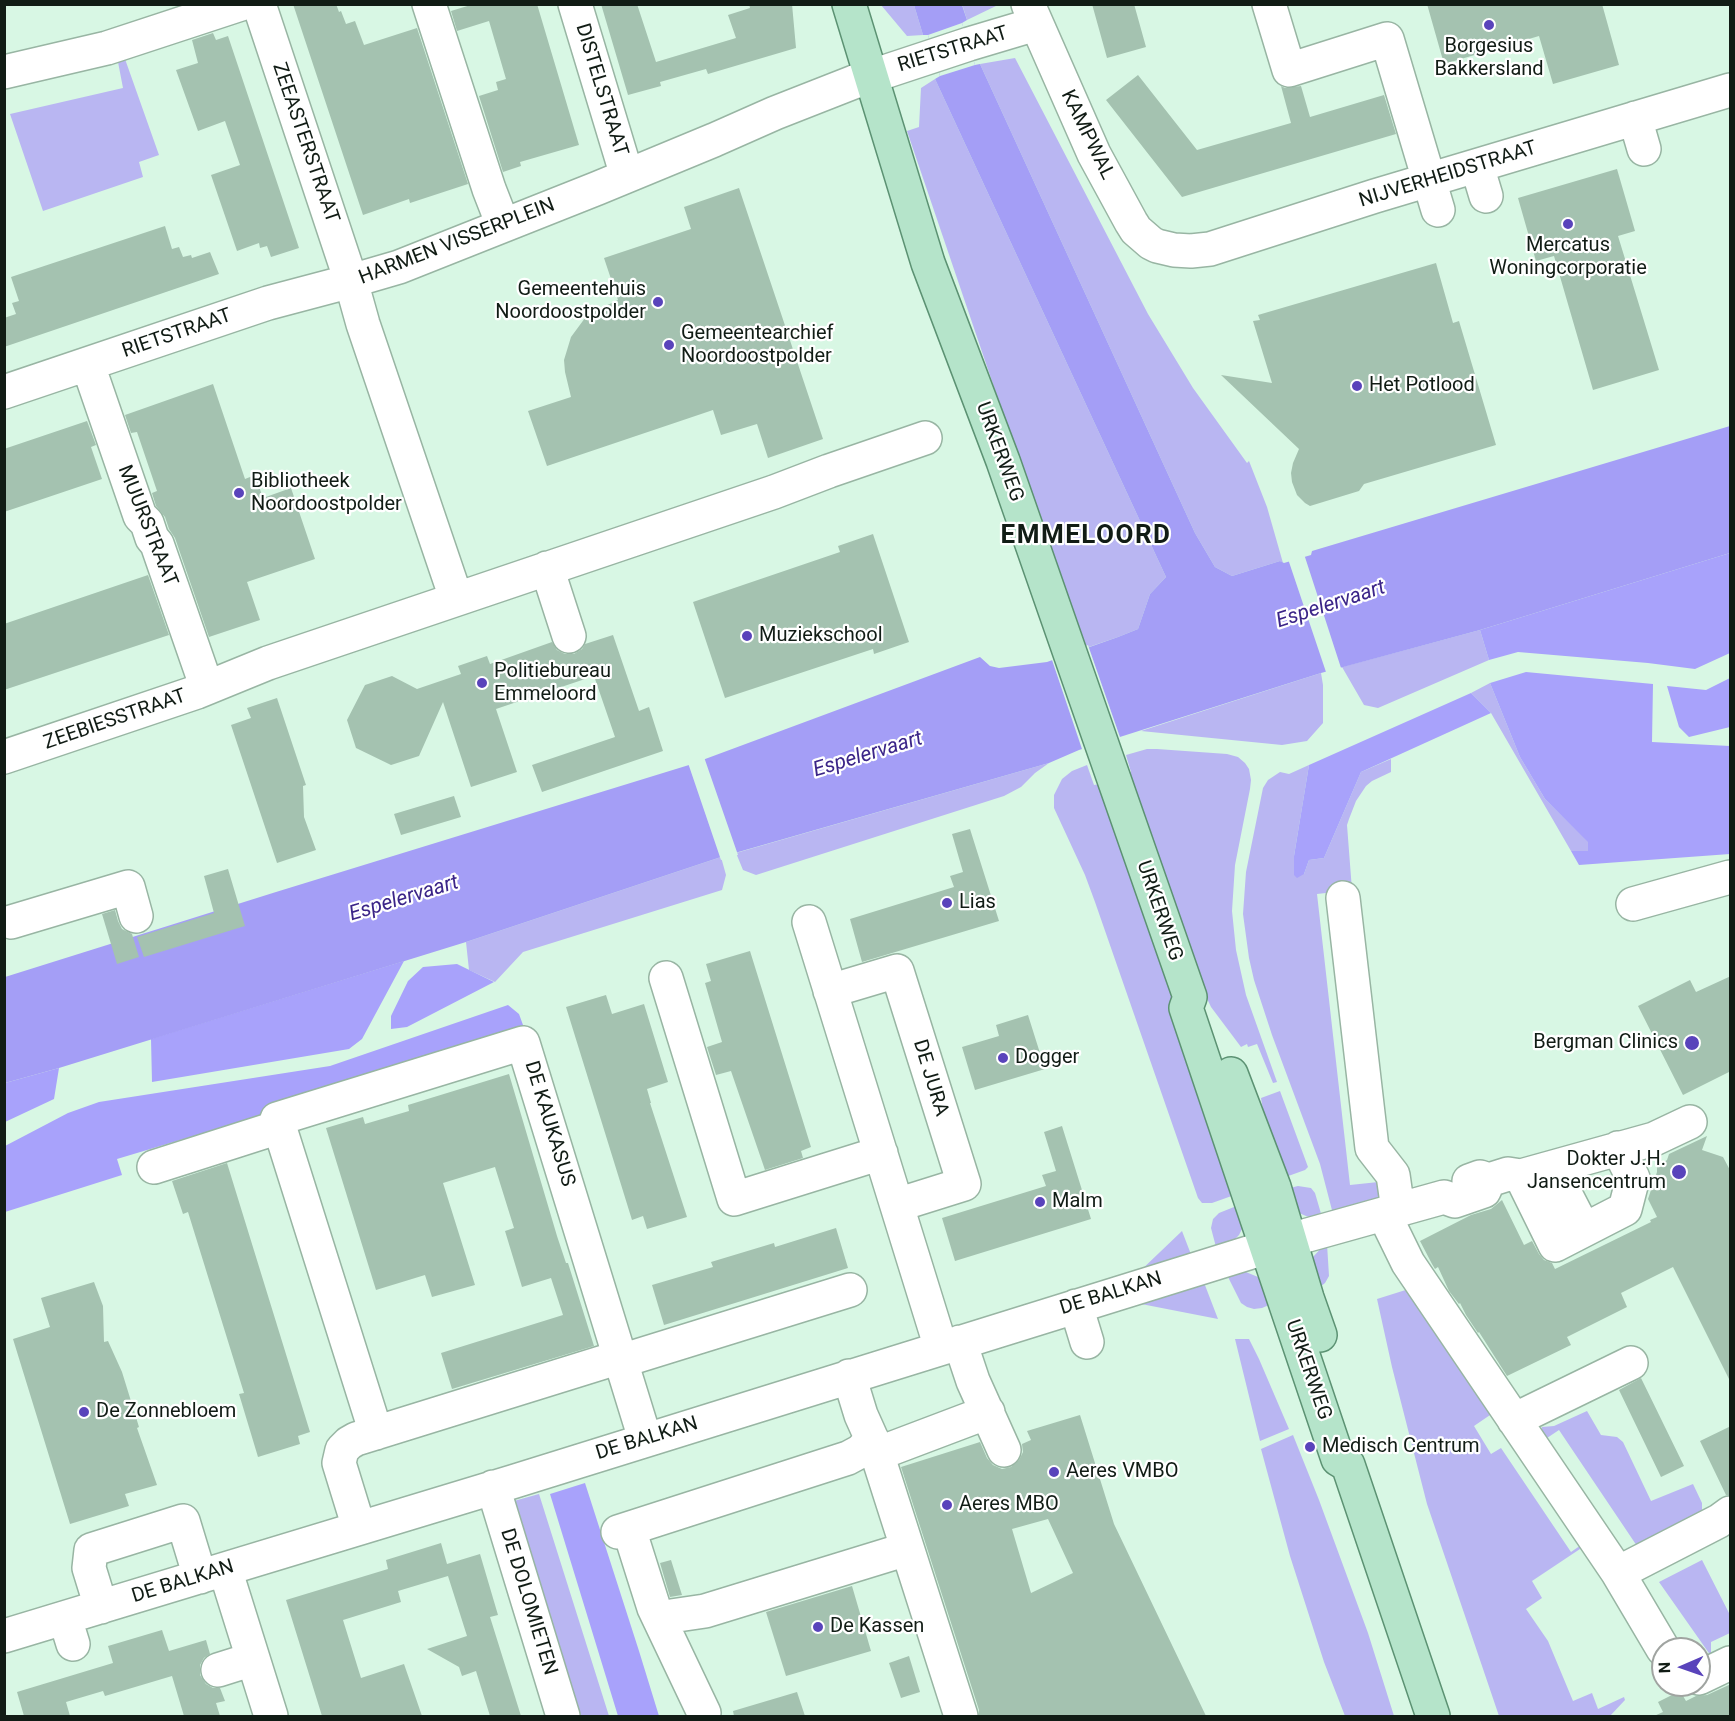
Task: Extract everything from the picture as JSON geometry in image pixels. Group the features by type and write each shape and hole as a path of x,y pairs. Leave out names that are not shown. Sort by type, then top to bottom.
{"main road":[{"name":"URKERWEG","path":"849,4 928,263 1004,461 1190,997 1201,1003 1229,1068 1274,1187 1278,1243 1325,1349 1354,1455 1348,1465 1433,1716"}],"street":[{"path":"4,72 107,48 241,4"},
{"name":"ZEEASTERSTRAAT","path":"259,4 351,281"},
{"path":"429,4 489,189 503,225"},
{"name":"DISTELSTRAAT","path":"576,4 627,176"},
{"path":"1269,4 1289,70 1387,39 1433,196"},
{"name":"RIETSTRAAT","path":"870,77 969,44 1032,14"},
{"name":"KAMPWAL","path":"1032,14 1094,154 1136,231 1157,246 1166,248"},
{"name":"HARMEN VISSERPLEIN","path":"456,598 363,324 351,281 399,267 627,176 775,113 870,77"},
{"name":"NIJVERHEIDSTRAAT","path":"1166,248 1191,251 1210,249 1433,196 1482,181 1635,118 1731,90"},
{"path":"1635,118 1644,149"},
{"name":"RIETSTRAAT","path":"4,392 268,303 351,281"},
{"name":"MUURSTRAAT","path":"88,365 140,516 147,523 152,538 157,544 216,684"},
{"path":"216,684 330,637 399,613 456,598 537,568 633,540 925,438"},
{"path":"537,568 569,636"},
{"name":"ZEEBIESSTRAAT","path":"4,757 216,684"},
{"path":"1633,904 1731,877"},
{"path":"13,930 128,887 136,915"},
{"path":"1343,898 1372,1148 1394,1175 1391,1212 1408,1263 1617,1573 1656,1637"},
{"path":"809,922 897,1205 950,1345 973,1381 1004,1450"},
{"name":"DE JURA","path":"830,991 897,971 964,1184 897,1205"},
{"path":"666,978 734,1199 881,1153"},
{"name":"DE KAUKASUS","path":"154,1167 279,1128 277,1119 523,1042 645,1439"},
{"path":"1278,1243 1443,1197 1455,1201 1484,1191 1489,1180 1508,1174 1537,1172 1654,1139 1690,1122"},
{"path":"279,1128 376,1433"},
{"path":"1537,1172 1555,1245 1625,1209 1633,1178 1618,1148"},
{"name":"DE BALKAN","path":"4,1636 85,1623 213,1573 1278,1243"},
{"path":"359,1528 330,1465 346,1445 356,1439 850,1290"},
{"path":"1076,1306 1088,1342"},
{"path":"1514,1420 1631,1363"},
{"path":"849,1376 961,1716"},
{"path":"704,1713 654,1608 623,1531 848,1458 861,1451 988,1412"},
{"name":"DE DOLOMIETEN","path":"493,1487 563,1716"},
{"path":"85,1623 91,1550 183,1521 213,1573 254,1659 271,1716"},
{"path":"1617,1573 1727,1527"},
{"path":"660,1619 705,1611 907,1549"},
{"path":"73,1567 85,1623"},
{"path":"218,1670 254,1659"},
{"path":"1711,1672 1731,1663"}],"shaded area":[{"path":"962,4 998,5 967,20"},
{"path":"881,5 914,5 923,35 907,36"},
{"path":"1015,58 1148,314 1193,388 1247,463 1249,461 1267,507 1283,563 1280,561 1232,576 1215,567 1195,533 980,64"},
{"path":"125,59 159,155 139,162 143,177 43,211 10,114 123,88 118,62"},
{"path":"935,79 1166,577 1150,594 1138,629 1083,649 907,131 919,127 921,88"},
{"path":"1730,553 1730,653 1695,669 1518,652 1489,660 1480,630"},
{"path":"1480,630 1489,660 1378,708 1364,705 1342,667"},
{"path":"1526,672 1653,684 1652,742 1730,746 1730,854 1579,865 1571,851 1588,851 1588,842 1545,799 1520,757 1490,683"},
{"path":"1321,673 1323,723 1307,741 1282,745 1141,731"},
{"path":"1730,678 1730,727 1689,737 1679,727 1667,686 1706,690"},
{"path":"1490,683 1520,757 1545,799 1589,842 1588,851 1571,851 1491,713 1471,693"},
{"path":"1471,693 1491,713 1361,772 1324,858 1309,860 1304,874 1297,878 1294,875 1294,856 1309,765"},
{"path":"1147,749 1227,754 1238,757 1249,769 1250,789 1235,865 1232,911 1236,950 1246,995 1277,1082 1273,1083 1257,1044 1248,1047 1247,1044 1241,1047 1211,1007 1195,973 1126,774 1131,772 1126,755"},
{"path":"1391,759 1391,772 1366,786 1356,801 1347,825 1352,890 1317,894 1350,1185 1388,1181 1383,1201 1333,1214 1320,1164 1254,980 1243,914 1246,872 1263,788 1268,780 1280,772 1289,774 1309,765 1294,856 1304,874 1309,860 1324,858 1361,772"},
{"path":"1049,763 1021,787 1004,796 756,875 743,870 736,853"},
{"path":"1087,765 1094,785 1100,784 1240,1193 1212,1203 1202,1203 1198,1198 1095,902 1054,808 1054,795 1062,779 1072,771"},
{"path":"721,857 726,875 722,890 523,952 495,982 469,970 466,942"},
{"path":"404,961 362,1039 349,1049 152,1082 151,1039"},
{"path":"457,964 494,982 407,1027 391,1029 391,1016 408,981 423,967"},
{"path":"508,1005 519,1014 527,1036 117,1159 122,1175 5,1212 5,1146 68,1113 99,1102 330,1066"},
{"path":"59,1068 54,1099 5,1122 5,1083"},
{"path":"1280,1091 1308,1167 1280,1179 1273,1169 1261,1098"},
{"path":"1298,1186 1311,1188 1315,1193 1322,1217 1306,1216 1288,1203 1282,1190"},
{"path":"1244,1203 1243,1227 1239,1235 1232,1242 1216,1247 1211,1228 1213,1219 1219,1213"},
{"path":"1182,1231 1192,1257 1137,1274"},
{"path":"1327,1244 1329,1276 1320,1287 1311,1266 1313,1257"},
{"path":"1241,1270 1258,1277 1268,1287 1276,1302 1254,1309 1241,1303 1226,1273"},
{"path":"1203,1280 1218,1319 1131,1302"},
{"path":"1412,1288 1493,1413 1474,1426 1491,1454 1501,1448 1571,1552 1584,1543 1586,1545 1532,1581 1542,1598 1526,1609 1548,1641 1573,1701 1592,1693 1598,1709 1624,1697 1625,1700 1610,1716 1499,1716 1427,1504 1377,1299"},
{"path":"1235,1339 1249,1339 1289,1429 1260,1441"},
{"path":"1587,1411 1601,1435 1617,1437 1623,1442 1651,1501 1693,1484 1702,1503 1702,1514 1639,1549 1559,1430 1544,1440 1541,1433 1542,1427 1554,1426"},
{"path":"1293,1435 1368,1633 1394,1716 1345,1716 1324,1662 1290,1556 1261,1449"},
{"path":"585,1483 659,1716 618,1716 550,1494"},
{"path":"539,1494 609,1716 581,1716 514,1501"},
{"path":"1702,1560 1730,1615 1730,1633 1711,1642 1711,1637 1698,1637 1659,1582"}],"water":[{"name":"Espelervaart","path":"914,5 962,5 967,20 962,23 975,65 980,64 1195,533 1215,567 1232,576 1280,561 1284,563 1311,555 1312,551 1730,426 1730,553 1480,630 1321,673 1079,750 1049,763 721,857 466,942 5,1083 5,977 689,765 980,657 990,666 999,668 1047,662 1138,629 1150,594 1166,577 935,79 940,76 928,35 923,35"}],"pier":[{"path":"962,23 975,65 940,76 928,35"},
{"path":"1304,554 1342,671 1327,675 1288,559"},
{"path":"1088,645 1121,740 1083,752 1051,657"},
{"path":"704,757 738,855 721,860 688,763"}],"building":[{"path":"293,4 336,4 346,24 355,21 364,45 417,28 468,184 410,203 409,199 363,215"},
{"path":"474,4 537,4 579,145 520,162 521,166 503,172 479,96 498,90 496,82 506,79 489,21 457,31 451,11"},
{"path":"601,4 637,4 656,62 736,38 728,15 750,8 749,4 792,4 796,48 708,74 706,69 660,82 661,86 628,95"},
{"path":"1092,4 1134,4 1146,47 1107,58"},
{"path":"1427,4 1602,4 1619,65 1553,84 1539,36 1444,64"},
{"path":"213,33 216,40 228,36 299,248 271,257 267,246 260,248 259,243 237,251 211,175 240,165 225,121 198,131 176,70 198,63 192,40"},
{"path":"1138,75 1197,150 1291,123 1281,86 1285,88 1301,86 1310,117 1384,95 1396,134 1182,197 1106,100"},
{"path":"1617,169 1635,231 1618,236 1659,370 1593,390 1554,256 1536,261 1518,198"},
{"path":"739,188 823,439 768,458 757,424 721,435 713,410 547,466 528,411 571,397 564,360 571,337 585,318 618,300 604,258 691,229 684,207"},
{"path":"165,226 172,249 179,247 183,257 191,255 192,258 210,252 219,274 4,347 4,318 16,314 12,303 19,301 11,277"},
{"name":"Het Potlood","path":"1436,263 1453,323 1459,321 1496,445 1364,484 1359,491 1310,506 1297,495 1292,482 1293,463 1299,449 1221,375 1272,383 1253,321 1260,320 1258,315"},
{"path":"213,384 245,479 255,475 263,498 291,488 315,559 247,582 260,620 209,637 175,538 165,517 156,506 152,493 157,491 137,432 131,433 125,415"},
{"path":"87,421 96,445 91,447 102,479 4,512 4,449"},
{"path":"873,534 909,642 874,654 873,649 725,698 693,602 840,552 838,546"},
{"path":"148,575 169,635 4,690 4,624"},
{"path":"613,635 639,711 649,707 663,751 542,792 532,765 615,737 594,676 496,709 517,772 471,787 443,702 419,756 391,765 356,748 347,720 365,685 392,676 417,689 461,674 458,666 487,656 490,664 552,642 557,650 565,654 574,654 585,644"},
{"path":"277,698 306,785 303,786 304,817 316,850 277,863 231,725 251,718 247,708"},
{"path":"454,796 461,817 401,835 394,814"},
{"name":"Lias","path":"970,829 999,921 862,962 850,919 954,887 950,876 963,872 952,834"},
{"path":"228,869 245,926 144,957 137,937 214,913 204,876"},
{"path":"115,910 122,929 132,934 139,957 117,964 102,914"},
{"path":"750,951 811,1147 801,1151 803,1158 765,1170 731,1071 716,1075 707,1047 722,1042 705,983 711,981 706,964"},
{"path":"1731,976 1731,1071 1683,1095 1638,1006 1690,980 1696,992"},
{"path":"606,995 612,1014 644,1004 668,1082 647,1089 687,1217 647,1229 643,1216 632,1220 566,1007"},
{"name":"Dogger","path":"1028,1015 1045,1069 975,1090 962,1047 999,1036 996,1025"},
{"path":"509,1074 557,1236 566,1263 568,1263 594,1346 452,1389 441,1353 563,1315 551,1278 522,1287 505,1231 514,1228 495,1167 443,1183 475,1285 432,1297 425,1275 376,1290 326,1128 363,1117 365,1124 409,1111 408,1105"},
{"name":"Malm","path":"1062,1126 1091,1219 955,1261 942,1218 1046,1186 1042,1175 1056,1171 1044,1132"},
{"path":"1707,1136 1702,1150 1723,1157 1731,1172 1731,1383 1673,1267 1621,1293 1627,1307 1567,1337 1571,1345 1507,1376 1460,1303 1449,1291 1438,1267 1435,1269 1420,1241 1471,1215 1491,1209 1502,1200 1524,1245 1532,1241 1539,1254 1544,1260 1552,1263 1555,1269 1657,1217 1648,1199 1657,1167 1667,1160 1669,1154"},
{"path":"227,1163 310,1432 298,1436 300,1444 258,1457 239,1394 244,1393 188,1212 183,1214 172,1181"},
{"path":"836,1228 848,1268 664,1325 652,1285 713,1267 711,1262 774,1243 775,1247"},
{"name":"De Zonnebloem","path":"94,1282 103,1306 104,1342 108,1341 122,1372 139,1427 137,1428 157,1485 125,1494 129,1506 70,1524 13,1339 50,1327 41,1298"},
{"path":"1641,1378 1684,1466 1661,1477 1619,1390"},
{"path":"1080,1415 1114,1524 1206,1716 979,1716 901,1467 980,1442 993,1465 1002,1469 1011,1467 1019,1460 1023,1452 1022,1444 1031,1440 1027,1431","holes":["1048,1519 1073,1573 1031,1593 1012,1529"]},
{"path":"1731,1426 1731,1495 1726,1495 1700,1441"},
{"path":"441,1543 447,1564 480,1554 498,1615 490,1617 521,1716 490,1716 476,1671 462,1676 459,1667 427,1649 467,1636 448,1576 398,1591 401,1602 343,1620 361,1678 404,1664 422,1716 322,1716 286,1600 388,1569 386,1560"},
{"path":"671,1560 682,1595 670,1597 660,1563"},
{"name":"De Kassen","path":"852,1586 871,1651 786,1676 766,1612"},
{"path":"162,1630 169,1651 206,1640 210,1654 200,1665 200,1675 206,1684 213,1688 220,1688 225,1701 216,1703 220,1716 184,1716 172,1676 105,1696 103,1691 66,1702 70,1716 24,1716 17,1692 113,1663 108,1646"},
{"path":"909,1656 920,1692 901,1698 889,1663"},
{"path":"1731,1684 1731,1716 1654,1716 1663,1712 1658,1702 1668,1697 1684,1697 1686,1701 1694,1697 1711,1697 1711,1693"},
{"path":"797,1692 805,1716 734,1716 733,1711"}],"place":[{"name":"Borgesius Bakkersland","path":"1489,25"},
{"name":"Mercatus Woningcorporatie","path":"1568,224"},
{"name":"Gemeentehuis Noordoostpolder","path":"658,302"},
{"name":"Gemeentearchief Noordoostpolder","path":"669,345"},
{"name":"Het Potlood","path":"1357,386"},
{"name":"Bibliotheek Noordoostpolder","path":"239,493"},
{"name":"Muziekschool","path":"747,636"},
{"name":"Politiebureau Emmeloord","path":"482,683"},
{"name":"Lias","path":"947,903"},
{"name":"Bergman Clinics","path":"1692,1043"},
{"name":"Dogger","path":"1003,1058"},
{"name":"Dokter J.H. Jansencentrum","path":"1679,1172"},
{"name":"Malm","path":"1040,1202"},
{"name":"De Zonnebloem","path":"84,1412"},
{"name":"Medisch Centrum","path":"1310,1447"},
{"name":"Aeres VMBO","path":"1054,1472"},
{"name":"Aeres MBO","path":"947,1505"},
{"name":"De Kassen","path":"818,1627"}],"district":[{"name":"EMMELOORD","path":"1086,536"}]}
